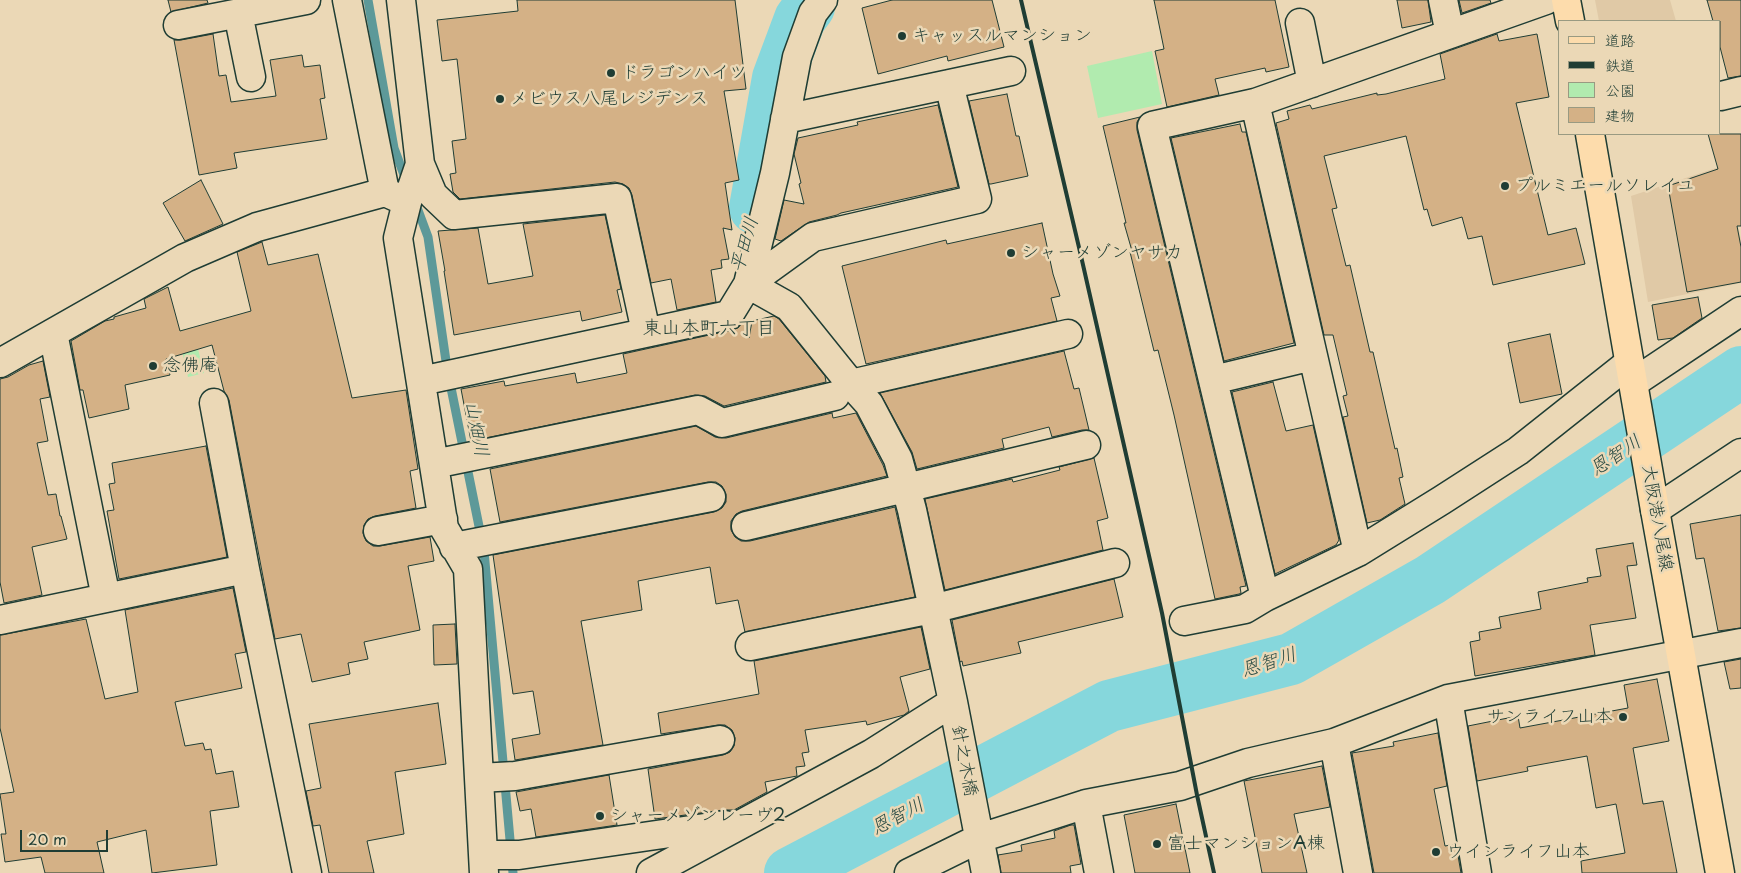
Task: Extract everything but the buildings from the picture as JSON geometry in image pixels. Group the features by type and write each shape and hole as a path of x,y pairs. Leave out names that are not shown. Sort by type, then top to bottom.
{"main road":[{"path":"1566,0 1570,20"},
{"name":"大阪港八尾線","path":"1590,135 1720,873"}],"street":[{"path":"178,25 306,0"},
{"path":"347,0 407,188"},
{"path":"401,0 407,188 398,238 438,377 454,460 443,519 444,528 471,543 711,497"},
{"path":"438,377 729,315 748,284 775,173 797,58 813,13 823,0"},
{"path":"1442,0 1450,34"},
{"path":"1265,597 1152,126 1255,103 1546,0"},
{"path":"1298,10 1312,83"},
{"path":"238,13 250,77"},
{"path":"785,119 1011,71"},
{"path":"748,284 813,238 977,199 949,84"},
{"path":"1255,103 1358,552"},
{"path":"0,362 185,258 257,226 407,188 433,195 454,215 617,198 646,332"},
{"name":"針之木橋","path":"748,284 790,306 843,390 869,404 898,460 912,510 953,702 986,873"},
{"path":"1184,621 1245,609 1265,597 1358,552 1518,451 1631,373 1741,311"},
{"path":"52,333 106,598"},
{"path":"454,460 698,410 722,423 843,390 1068,334"},
{"path":"1213,380 1313,356"},
{"path":"214,403 245,569 307,873"},
{"path":"746,526 1086,445"},
{"path":"1655,510 1741,453"},
{"path":"378,531 443,519"},
{"path":"471,543 468,569 497,777 496,860 744,823"},
{"path":"750,646 932,609 1115,562"},
{"path":"0,620 245,569"},
{"path":"909,873 978,829 1086,804 1180,786 1248,763 1334,743 1448,699 1741,643"},
{"path":"1448,699 1477,873"},
{"path":"651,873 872,754 953,702"},
{"path":"497,777 720,740"},
{"path":"1334,743 1358,873"},
{"path":"1086,804 1099,873"}],"shaded area":[{"path":"1595,0 1670,0 1676,20 1599,20"},
{"path":"1725,165 1741,240 1741,283 1648,302 1631,196"}],"green space":[{"path":"1152,51 1162,104 1098,118 1087,66"},
{"path":"186,329 190,346 197,345 204,373 188,377 182,351 170,333"}],"waterway":[{"name":"山畑川","path":"368,0 394,148 407,183"},
{"name":"平田川","path":"755,208 778,78 800,19 809,7"},
{"name":"山畑川","path":"415,202 428,237 447,368 484,551 513,873"},
{"name":"恩智川","path":"790,873 1109,706 1291,659 1430,580 1741,372"}],"railway":[{"path":"1021,0 1162,613 1214,873"}],"place":[{"name":"キャッスルマンション","path":"902,36"},
{"name":"ドラゴンハイツ","path":"611,73"},
{"name":"メビウス八尾レジデンス","path":"500,99"},
{"name":"プルミエールソレイユ","path":"1505,186"},
{"name":"シャーメゾンヤサカ","path":"1011,253"},
{"name":"念佛庵","path":"153,366"},
{"name":"サンライフ山本","path":"1623,717"},
{"name":"シャーメゾンレーヴ2","path":"600,816"},
{"name":"富士マンションA棟","path":"1157,844"},
{"name":"ウインライフ山本","path":"1436,852"}],"district":[{"name":"東山本町六丁目","path":"709,329"}]}
